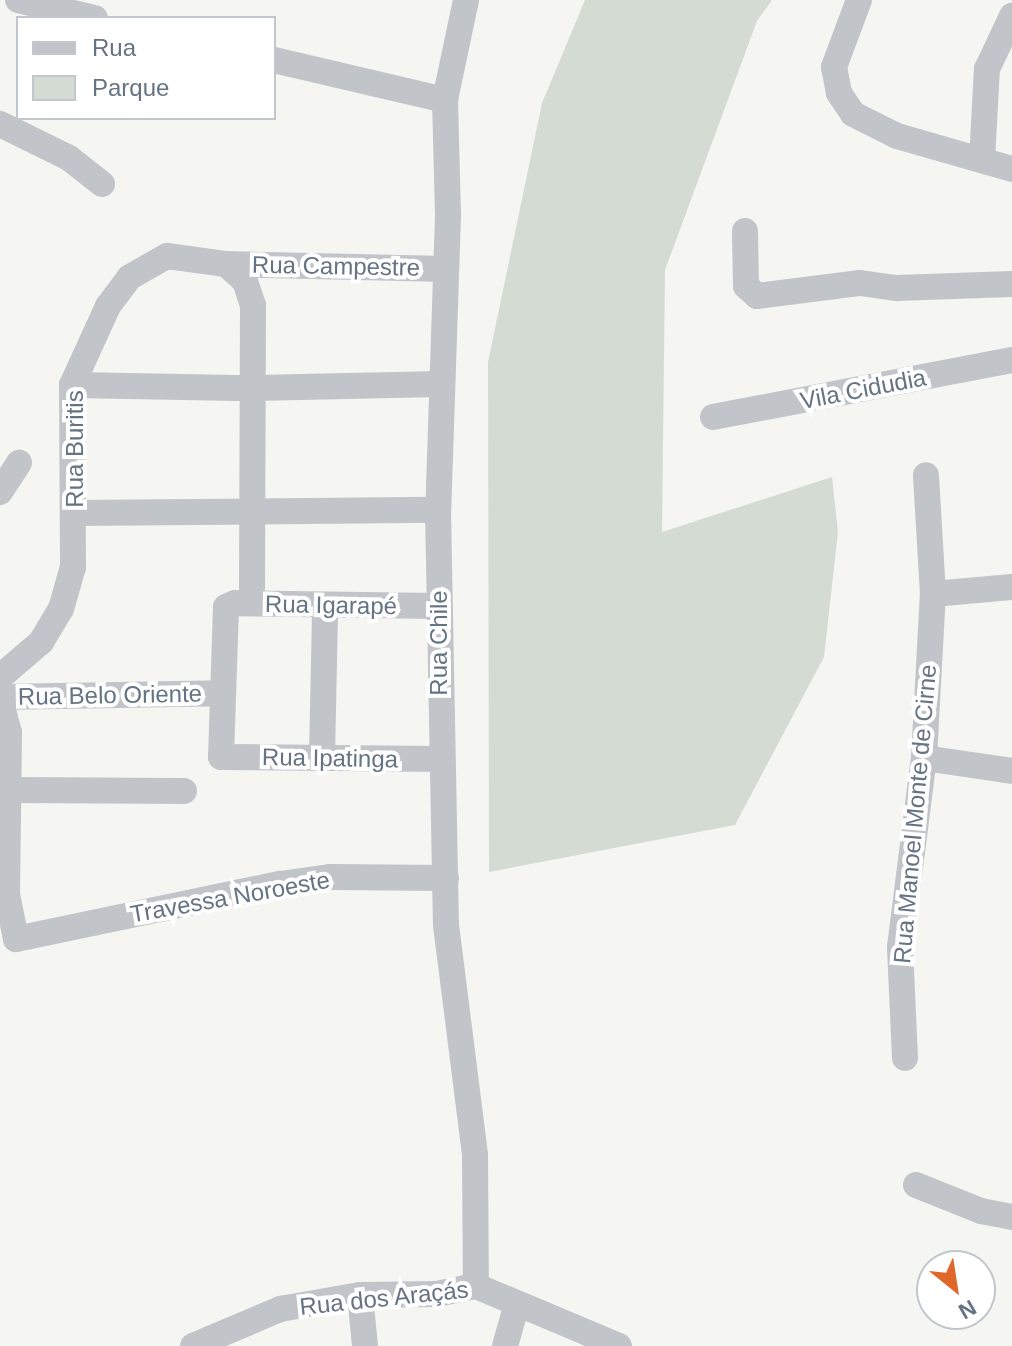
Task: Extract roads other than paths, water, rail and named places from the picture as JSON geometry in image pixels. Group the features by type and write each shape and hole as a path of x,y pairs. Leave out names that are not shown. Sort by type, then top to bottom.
{"street":[{"path":"18,0 86,16"},
{"name":"Rua Chile","path":"466,0 445,100 446,269 438,510 440,759 446,925 475,1155 476,1286"},
{"path":"859,0 834,67 839,93 853,114 871,126 1012,169"},
{"path":"982,160 987,69 1012,16"},
{"path":"276,60 445,100"},
{"path":"0,124 69,158 102,184"},
{"path":"745,231 746,286 757,296 860,283 897,288 1012,284"},
{"name":"Rua Buritis","path":"0,677 41,642 61,609 73,567 72,385 108,306 130,277 167,256 226,264"},
{"path":"226,264 245,281 253,305 252,603"},
{"name":"Rua Campestre","path":"226,264 446,269"},
{"name":"Vila Cidudia","path":"713,417 1012,360"},
{"path":"72,385 252,388 440,384"},
{"path":"0,492 19,463"},
{"name":"Rua Manoel Monte de Cirne","path":"905,1058 900,947 924,758 933,594 926,475"},
{"path":"75,513 254,508 438,510"},
{"path":"933,594 1012,587"},
{"name":"Rua Igarapé","path":"221,693 226,607 252,603 325,608 439,606"},
{"path":"322,757 325,608"},
{"name":"Rua Ipatinga","path":"221,693 221,757 440,759"},
{"name":"Rua Belo Oriente","path":"0,698 221,693"},
{"path":"0,698 9,732 11,790 184,791"},
{"path":"924,758 1012,771"},
{"name":"Travessa Noroeste","path":"11,790 7,894 16,939 293,882 371,876 446,878"},
{"path":"916,1185 981,1211 1012,1217"},
{"name":"Rua dos Araçás","path":"193,1346 280,1309 360,1295 437,1294 476,1286 516,1307 619,1346"},
{"path":"360,1295 365,1346"},
{"path":"505,1346 516,1307"}]}
